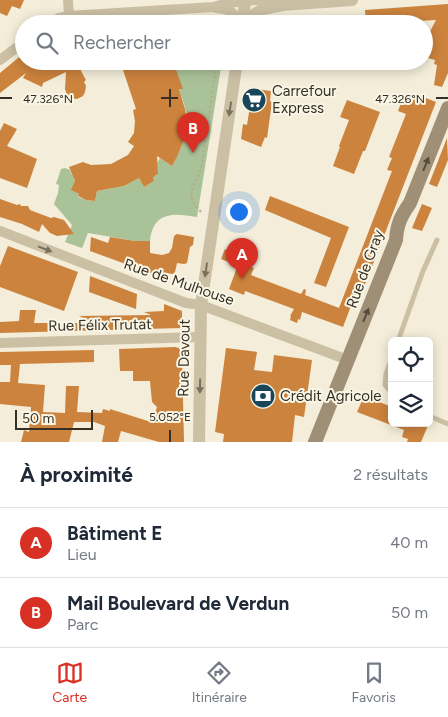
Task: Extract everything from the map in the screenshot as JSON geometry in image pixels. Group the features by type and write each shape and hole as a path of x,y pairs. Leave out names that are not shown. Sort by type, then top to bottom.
{"main road":[{"name":"Rue de Gray","path":"315,442 396,240 397,226 402,213 410,203 448,108"}],"street":[{"path":"68,0 69,15"},
{"path":"213,7 227,0"},
{"path":"85,15 213,7 245,0 280,3 352,0"},
{"path":"242,15 245,0"},
{"path":"254,15 263,9 280,3"},
{"path":"213,7 225,9 234,15"},
{"path":"0,60 15,49"},
{"name":"Rue Davout","path":"199,442 201,304 236,70"},
{"name":"Rue de Mulhouse","path":"0,231 186,303 201,304 348,360"},
{"name":"Rue Félix Trutat","path":"0,343 200,337"}],"lane":[{"path":"399,337 423,271 437,240"},
{"path":"388,368 385,385 388,388"},
{"path":"433,418 448,424"}],"path":[{"path":"201,212 191,197 192,189 201,169 216,70"}],"green space":[{"path":"176,70 221,70 197,217 173,215 160,219 155,224 150,241 135,241 88,233 82,248 65,242 72,225 54,204 59,185 56,184 61,169 70,170 75,181 72,190 79,194 78,197 86,200 95,201 97,191 124,186 139,178 144,187 154,181 152,175 158,174 157,163 160,158 172,166 182,145 186,116 185,106 179,89 182,88"}],"building":[{"path":"0,0 24,0 20,9 12,6 7,16 0,13"},
{"path":"448,4 448,73 442,87 434,85 437,65 434,64 435,60 433,59 433,26 436,20 433,20 433,15 365,15 365,10"},
{"path":"15,60 15,70 81,70 86,80 84,82 86,86 85,92 83,96 77,99 67,95 65,89 66,72 43,83 42,87 23,78 26,73 0,93 0,73"},
{"path":"123,70 176,70 183,89 179,89 185,109 186,126 183,142 172,166 157,156 158,174 153,177 154,181 144,187 139,178 124,186 97,191 95,201 86,200 78,196 79,194 71,190 75,181 69,167 83,162 91,165 111,164 128,155 134,146 128,142 134,133 135,121 133,110 136,109"},
{"path":"249,88 271,91 270,101 272,102 267,138 265,137 261,147 241,139 243,124 247,125 250,106 246,106"},
{"path":"416,94 436,102 359,300 354,298 343,327 302,312 297,323 290,320 294,309 245,291 244,295 229,289 239,262 254,268 251,275 301,294 304,289 306,290 305,295 339,308 392,171 387,170 392,158 389,157 406,114 398,111 403,98 412,102"},
{"path":"347,100 380,112 354,174 333,166 349,120 340,117"},
{"path":"4,123 17,129 7,146 37,159 27,188 0,178 0,131"},
{"path":"447,138 448,160 437,187 429,184"},
{"path":"270,196 349,227 326,287 314,283 331,238 265,210"},
{"path":"0,199 17,205 20,204 21,206 28,206 30,210 51,218 64,220 74,234 57,236 50,233 42,224 39,232 0,217"},
{"path":"422,204 432,208 422,231 412,228"},
{"path":"177,234 194,237 187,263 177,263 173,274 158,272 153,274 90,251 91,237 108,243 110,237 150,241 150,253 162,255 169,253 174,236"},
{"path":"8,246 78,272 64,311 0,287 0,266"},
{"path":"225,249 242,256 238,266 221,259"},
{"path":"90,276 137,294 136,309 89,292"},
{"path":"164,304 182,311 182,328 0,333 0,322 19,321 20,310 36,310 34,323 95,323 79,316 151,315 144,312 164,311"},
{"path":"179,348 182,355 184,442 159,442 121,431 118,442 102,442 105,426 94,422 74,422 69,442 21,442 24,430 29,432 31,407 0,404 0,382 10,382 11,365 0,365 0,352 94,350 94,362 20,364 18,383 45,385 43,412 65,413 66,386 79,386 77,412 102,413 103,409 110,411 110,409 151,422 157,407 152,402 150,381 133,381 133,371 120,371 119,349"},
{"name":"Crédit Agricole","path":"226,348 257,352 254,370 272,372 274,355 312,360 304,417 295,415 292,442 223,442 224,434 215,432"},
{"path":"364,396 388,405 388,424 357,412"},
{"path":"396,427 427,427 421,442 407,442 408,439 402,437 404,430"}],"place":[{"name":"Carrefour Express","path":"254,100"},
{"name":"Mail Boulevard de Verdun","path":"193,153"},
{"name":"Bâtiment E","path":"242,279"},
{"name":"Crédit Agricole","path":"263,396"}]}
